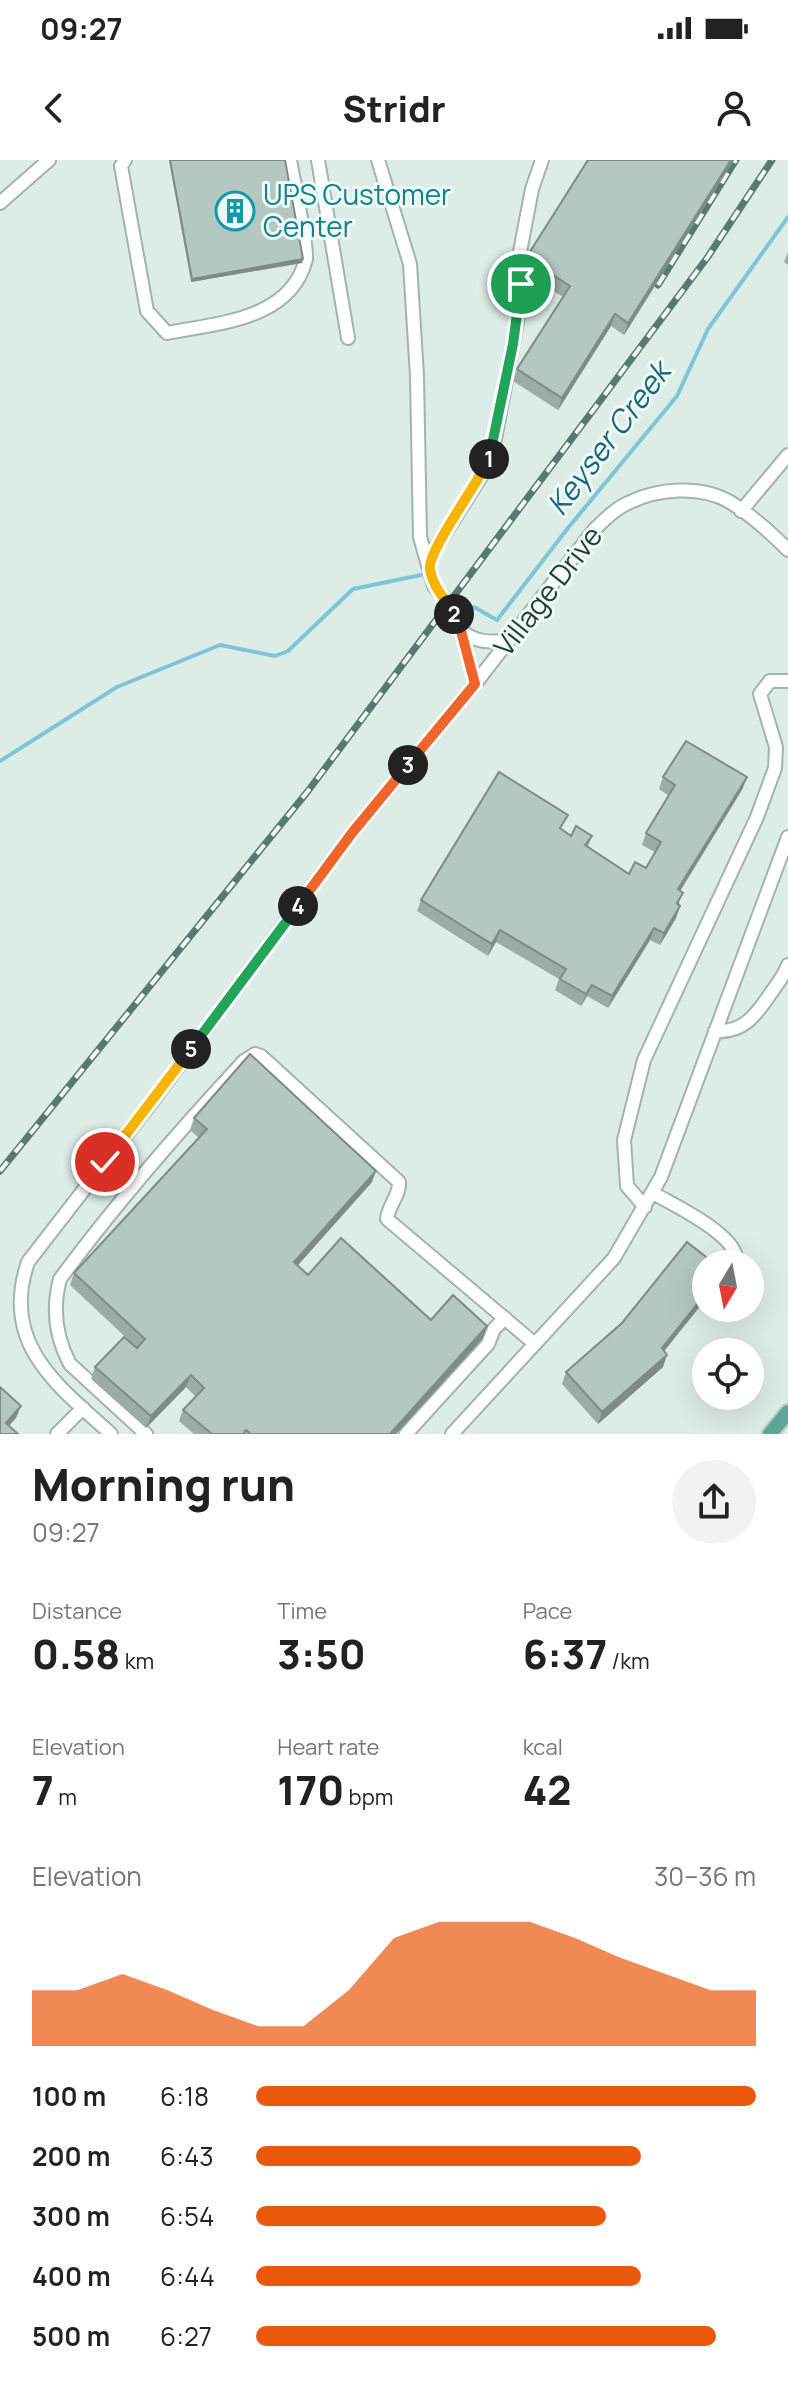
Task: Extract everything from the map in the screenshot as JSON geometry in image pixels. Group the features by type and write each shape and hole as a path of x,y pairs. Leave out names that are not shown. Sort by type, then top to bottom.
{"main road":[{"path":"770,1434 788,1412"}],"street":[{"path":"0,203 49,160"},
{"path":"125,160 121,166 147,311 167,333 253,316 290,293 306,257 290,160"},
{"path":"318,160 348,338"},
{"path":"378,160 410,264 417,376 420,537 434,586 449,603 461,631 475,684"},
{"path":"428,566 437,546 482,475 495,439 518,317 521,284 519,257 532,189 542,160"},
{"path":"741,511 788,455"},
{"name":"Village Drive","path":"53,1381 27,1354 19,1334 13,1299 28,1262 352,833 475,684 594,530 629,502 667,490 691,492 730,502 788,550"},
{"path":"461,631 472,640 508,641"},
{"path":"645,1207 627,1186 624,1140 644,1060 757,817 775,768 776,747 760,694 770,681 788,681"},
{"path":"452,1434 614,1258 653,1193 788,837"},
{"path":"715,1031 728,1032 755,1018 788,967"},
{"path":"146,1434 70,1364 61,1349 56,1329 56,1294 60,1279 181,1129 244,1061 255,1054 261,1056 399,1182 400,1190 388,1209 387,1219 535,1344"},
{"path":"653,1193 718,1232 736,1250"},
{"path":"406,1434 488,1344 494,1329 505,1318"},
{"path":"70,1364 53,1381 111,1434"},
{"path":"57,1434 83,1408"}],"building":[{"name":"UPS Customer Center","path":"170,160 285,160 303,259 192,279"},
{"path":"588,160 731,160 628,323 615,314 562,398 517,369 570,286 526,258"},
{"path":"686,741 747,777 678,889 683,893 677,903 680,906 664,933 654,928 612,996 592,985 586,994 560,979 566,969 500,930 492,944 421,900 499,772 568,815 560,828 571,836 576,826 592,836 585,845 629,874 635,862 646,868 661,842 646,833 675,785 663,777"},
{"path":"250,1054 376,1171 294,1262 308,1275 341,1238 431,1320 453,1295 487,1326 390,1434 251,1434 246,1430 243,1434 212,1434 183,1410 204,1388 191,1375 151,1416 95,1367 124,1337 137,1348 145,1339 74,1273 207,1129 194,1118"},
{"path":"687,1242 697,1250 692,1250 692,1310 662,1348 667,1355 602,1412 566,1372 622,1323"},
{"path":"0,1387 21,1406 6,1423 18,1434 0,1434"}],"waterway":[{"name":"Keyser Creek","path":"474,607 497,620 677,396 708,329 788,217"},
{"name":"Keyser Creek","path":"0,761 117,687 220,645 275,656 288,651 353,589 421,575"}],"railway":[{"path":"658,285 736,160"},
{"path":"0,1171 308,791 707,258 772,160"}],"place":[{"name":"UPS Customer Center","path":"235,211"}],"route":[{"path":"105,1162 352,833 475,684 461,631 449,603 434,586 428,566 489,459 518,317 521,284"}]}
